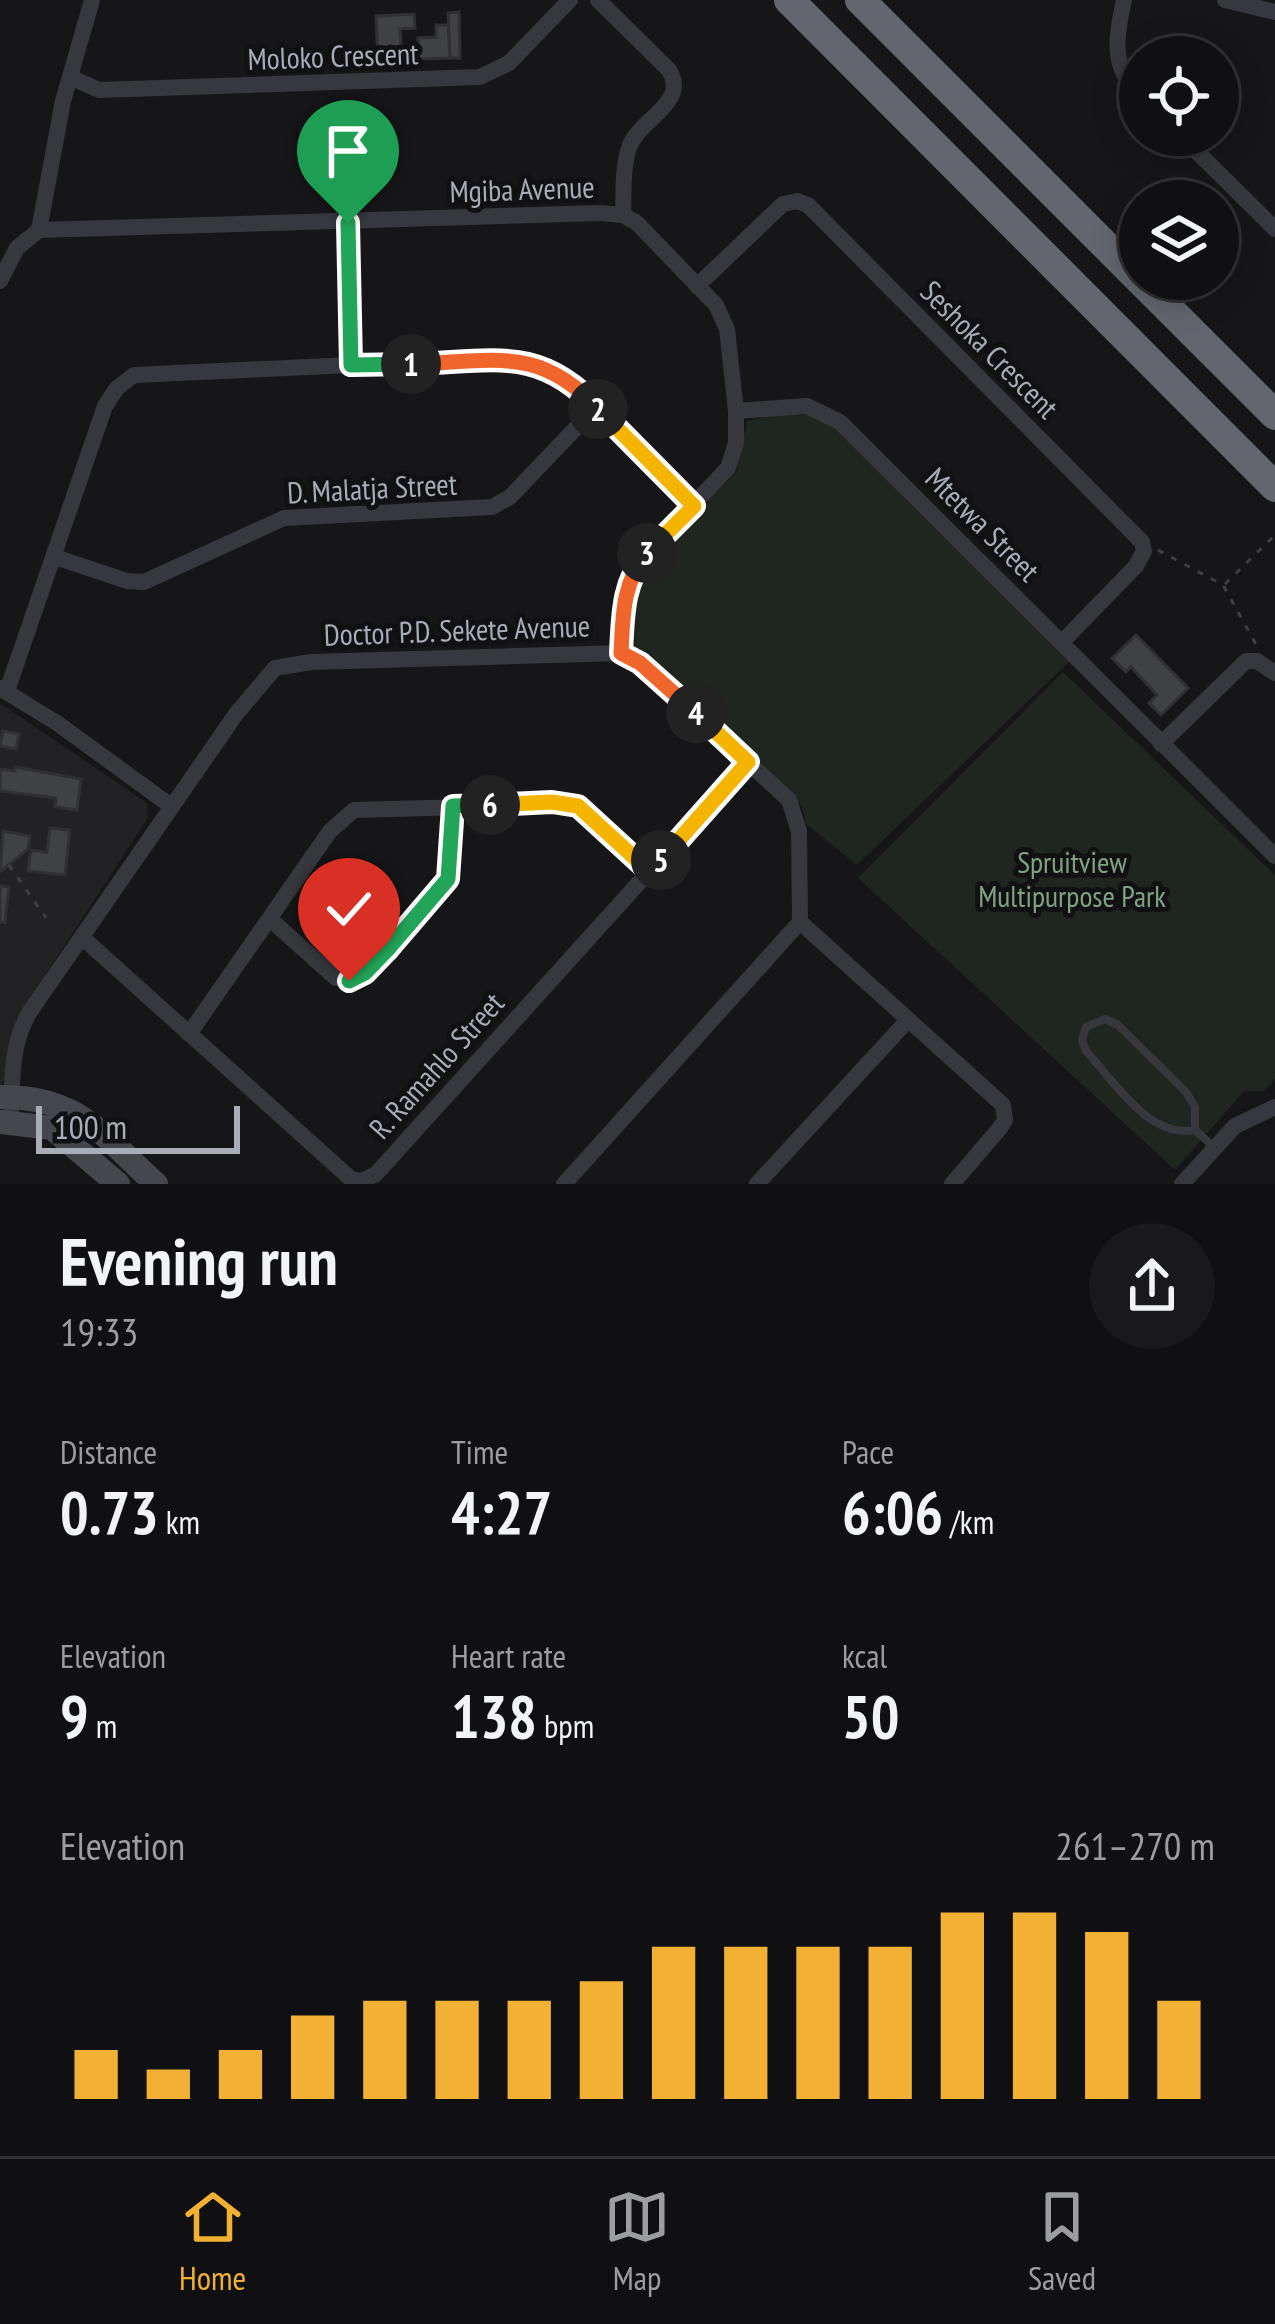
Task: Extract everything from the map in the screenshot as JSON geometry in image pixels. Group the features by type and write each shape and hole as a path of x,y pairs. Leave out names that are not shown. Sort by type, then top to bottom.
{"highway":[{"path":"789,0 1275,487"},
{"path":"860,0 1275,415"}],"street":[{"path":"0,281 23,239 39,230 70,77 92,0"},
{"name":"Moloko Crescent","path":"70,77 99,90 128,90 480,77 509,63 570,0"},
{"path":"598,0 669,70 675,86 670,99 630,144 622,215"},
{"path":"1119,64 1116,55 1124,0"},
{"path":"1225,0 1275,10"},
{"path":"1201,156 1275,229"},
{"name":"Seshoka Crescent","path":"698,286 783,204 805,203 1137,535 1144,551"},
{"name":"Mgiba Avenue","path":"39,230 622,215 647,233 716,305 727,329 736,443 728,468 635,567 625,596 621,653"},
{"path":"348,223 351,365"},
{"path":"171,806 4,690 56,557 105,406 124,381 158,371 526,361 560,374 694,506"},
{"name":"Mtetwa Street","path":"736,411 793,405 830,415 1275,856"},
{"name":"D. Malatja Street","path":"56,557 127,581 144,582 284,518 492,507 510,497 596,407"},
{"path":"1062,642 1136,566 1144,551"},
{"name":"Doctor P.D. Sekete Avenue","path":"6,1109 24,1022 256,686 275,668 311,662 621,653 640,663 782,792 798,817 800,922"},
{"path":"1161,744 1237,667 1257,662 1275,673"},
{"name":"R. Ramahlo Street","path":"84,938 351,1179 366,1179 748,762"},
{"path":"189,1034 346,814 365,808 571,804 586,812 650,872"},
{"path":"271,920 336,978 357,979 444,888 451,868 453,806"},
{"path":"564,1184 800,922 997,1098 1005,1112 1000,1128 952,1184"},
{"path":"757,1184 908,1019"},
{"path":"6,1109 62,1104 156,1184"},
{"path":"1182,1184 1235,1126 1275,1107"},
{"path":"6,1109 52,1128 118,1184"}],"lane":[{"path":"1195,1130 1192,1100 1129,1035 1105,1019 1086,1027 1082,1040 1086,1051 1138,1108 1166,1130 1195,1130 1215,1148"}],"path":[{"path":"1223,585 1275,535"},
{"path":"1144,551 1165,552 1223,585 1259,651 1257,662"},
{"path":"9,865 46,918"}],"shaded area":[{"path":"0,703 147,803 148,818 17,1018 9,1043 7,1077 0,1087"}],"green space":[{"path":"778,414 813,415 828,421 1070,661 857,865 806,824 802,806 779,781 633,650 632,591 638,573 737,471 747,421"},
{"name":"Spruitview Multipurpose Park","path":"1063,672 1275,875 1275,1079 1264,1091 1244,1091 1175,1170 858,878"}],"building":[{"path":"459,12 460,58 450,58 448,13"},
{"path":"414,14 415,28 400,29 402,61 378,62 376,16"},
{"path":"436,25 448,25 450,58 419,59 418,38 436,37"},
{"path":"1136,635 1188,688 1161,715 1149,703 1157,695 1131,667 1126,672 1112,658"},
{"path":"3,731 19,734 16,749 0,746"},
{"path":"15,767 81,779 77,810 55,807 56,798 0,791 0,769 15,771"},
{"path":"50,828 70,830 65,875 28,871 31,850 47,852"},
{"path":"3,831 30,836 28,849 0,872"},
{"path":"0,886 9,887 5,923 0,922"}],"route":[{"path":"348,223 351,365 526,361 549,368 580,388 694,506 635,567 625,596 621,653 640,663 748,762 650,872 578,806 552,802 453,806 451,868 444,888 365,973 349,981"}]}
